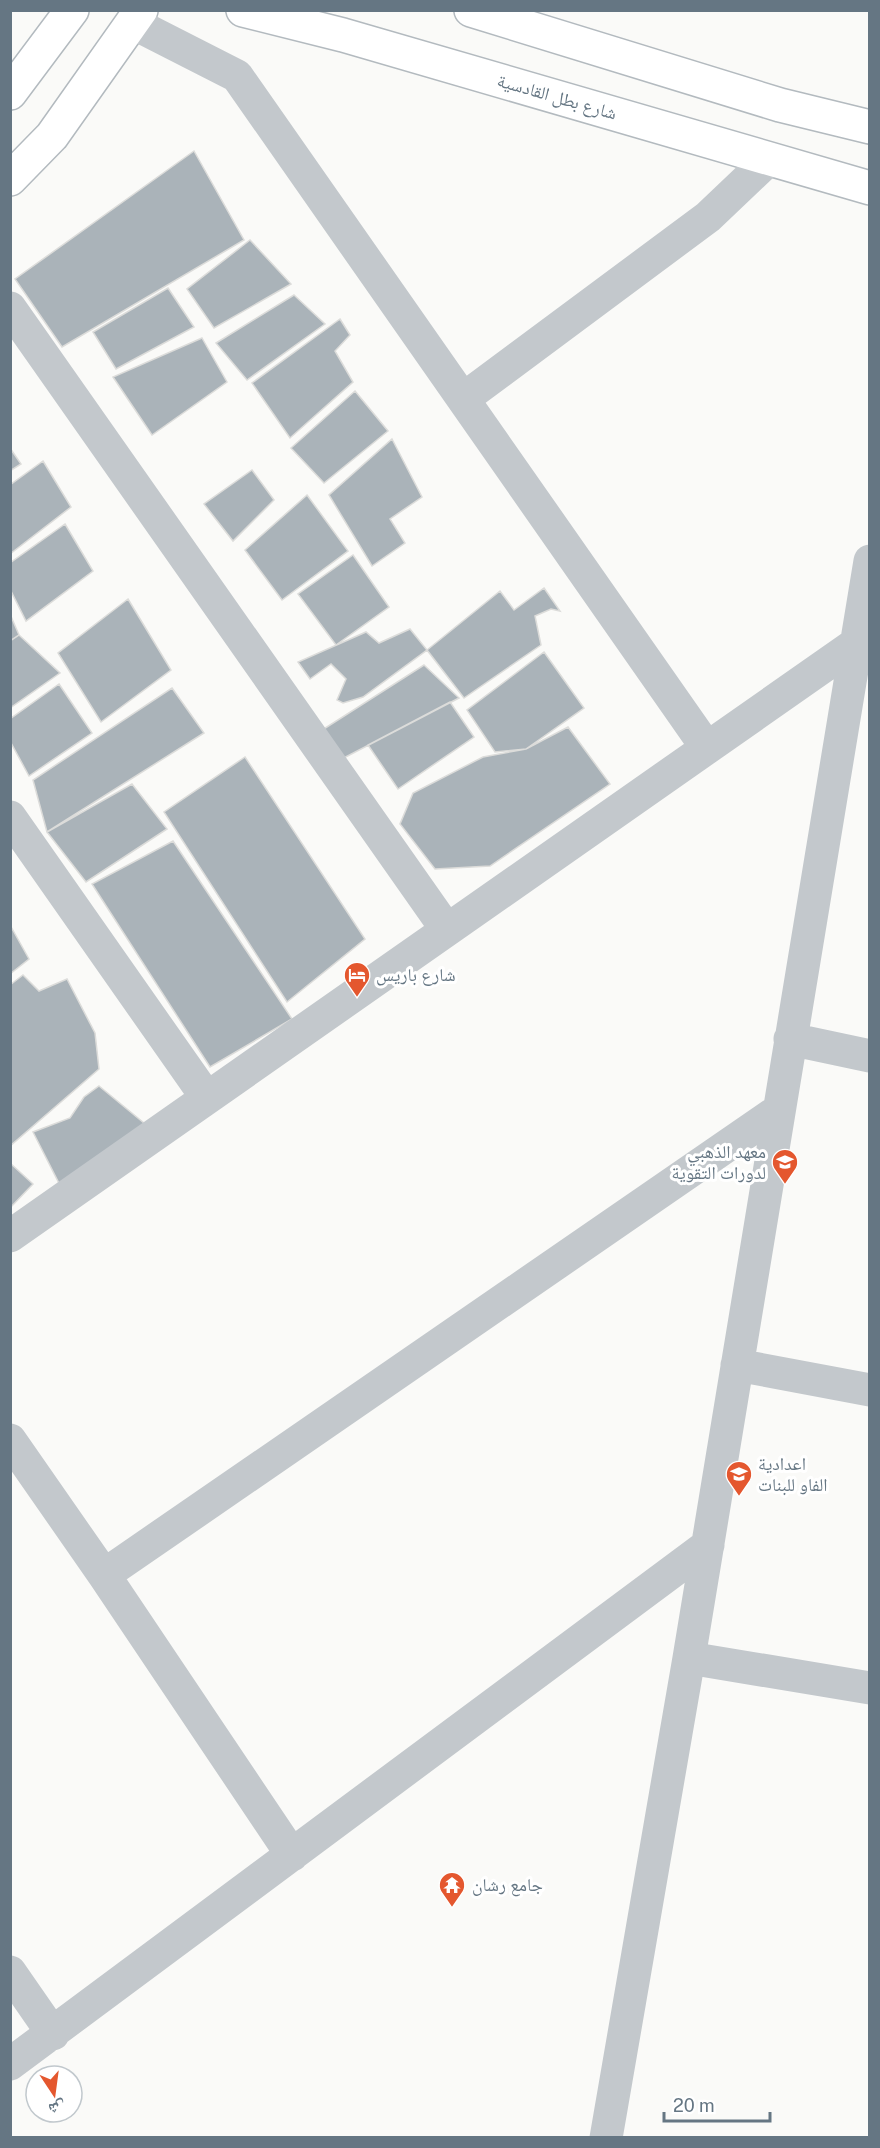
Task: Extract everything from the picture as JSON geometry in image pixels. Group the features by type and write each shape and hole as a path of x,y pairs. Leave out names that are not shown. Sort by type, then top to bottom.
{"street":[{"path":"10,93 72,10"},
{"name":"شارع بطل القادسية","path":"243,10 343,35 870,188"},
{"path":"471,10 780,105 870,127"},
{"path":"10,179 52,136 137,17 237,76 707,748"},
{"path":"463,399 708,217 769,159"},
{"path":"10,309 447,930"},
{"path":"606,2138 708,1545 854,645 870,561"},
{"path":"10,1236 854,645"},
{"path":"10,818 207,1098"},
{"path":"790,1039 870,1056"},
{"path":"104,1575 778,1110"},
{"path":"737,1365 870,1389"},
{"path":"10,1440 104,1575 292,1855"},
{"path":"10,2064 708,1545"},
{"path":"689,1658 870,1688"},
{"path":"10,1972 53,2034"}],"building":[{"path":"194,151 244,240 62,347 15,279"},
{"path":"250,240 291,284 214,328 187,289"},
{"path":"168,288 194,327 116,369 93,332"},
{"path":"294,295 325,324 247,380 216,343"},
{"path":"340,319 350,335 335,351 353,382 290,438 252,383"},
{"path":"202,338 227,382 152,435 113,377"},
{"path":"355,391 388,431 324,483 291,448"},
{"path":"392,439 422,497 390,519 405,543 372,566 329,495"},
{"path":"10,448 21,464 10,471"},
{"path":"43,461 71,507 10,554 10,485"},
{"path":"252,470 274,500 233,541 204,504"},
{"path":"307,495 348,551 282,600 245,550"},
{"path":"65,524 93,571 26,621 10,589 10,563"},
{"path":"353,555 389,607 336,645 298,594"},
{"path":"544,588 560,611 551,609 535,616 541,645 464,698 427,650 500,591 514,610"},
{"path":"128,599 171,670 101,722 58,653"},
{"path":"10,614 19,635 10,641"},
{"path":"410,629 427,650 363,697 343,703 337,700 346,679 331,664 310,679 298,662 366,632 379,643"},
{"path":"19,635 60,673 10,708 10,641"},
{"path":"544,652 584,708 526,749 495,752 467,710"},
{"path":"424,665 459,698 338,761 319,732"},
{"path":"59,684 92,733 29,776 10,741 10,719"},
{"path":"172,688 204,733 47,832 33,780"},
{"path":"450,702 474,737 398,789 368,745"},
{"path":"568,727 610,784 490,866 435,869 400,824 413,793 483,757 526,749"},
{"path":"245,757 365,939 287,1002 164,812"},
{"path":"132,784 167,829 86,882 47,832"},
{"path":"173,841 292,1019 210,1067 92,884"},
{"path":"10,925 29,959 10,974"},
{"path":"23,975 39,991 67,979 95,1033 99,1069 10,1146 10,985"},
{"path":"99,1086 150,1128 66,1197 33,1132 70,1118 84,1097"},
{"path":"10,1163 33,1184 10,1208"}],"place":[{"name":"شارع باريس","path":"357,998"},
{"name":"معهد الذهبي لدورات التقوية","path":"785,1185"},
{"name":"اعدادية الفاو للبنات","path":"739,1497"},
{"name":"جامع رشان","path":"452,1908"}]}
